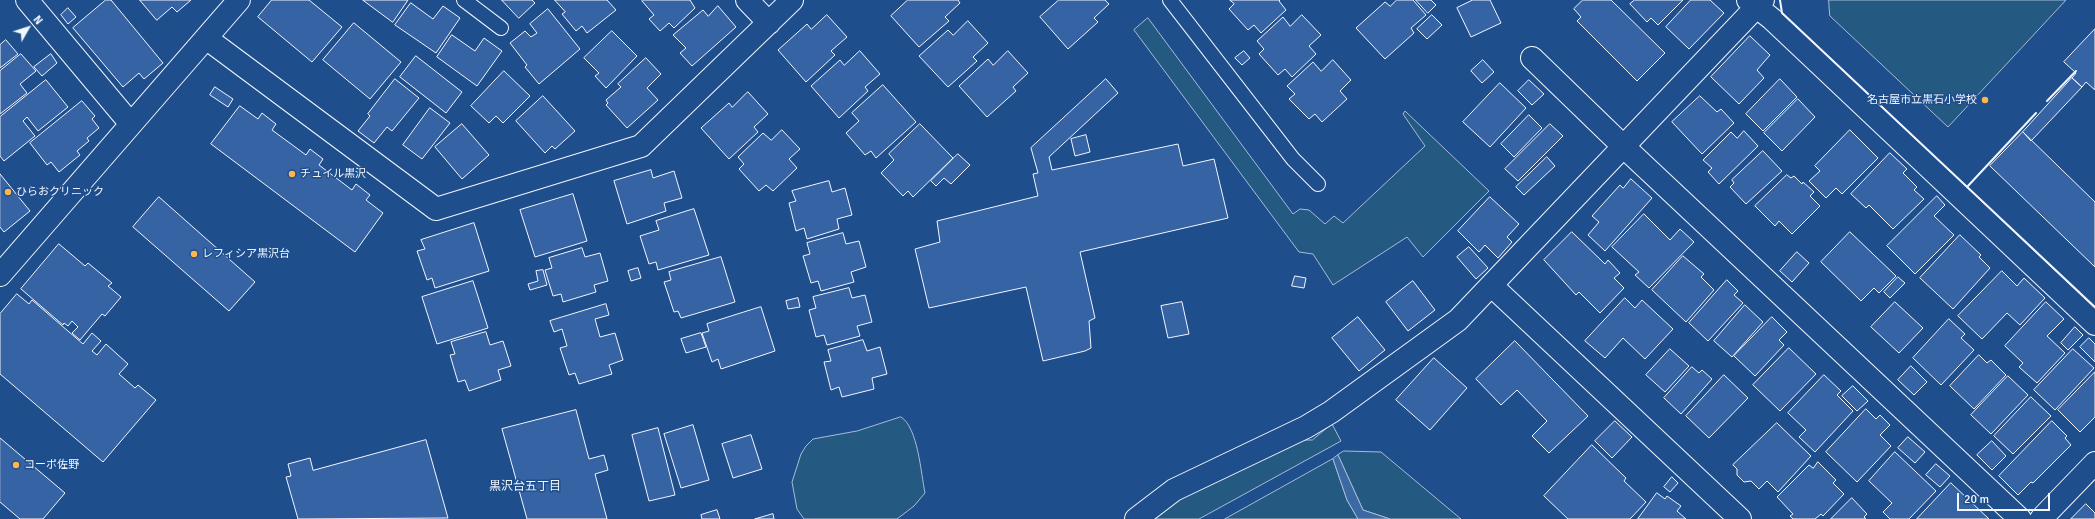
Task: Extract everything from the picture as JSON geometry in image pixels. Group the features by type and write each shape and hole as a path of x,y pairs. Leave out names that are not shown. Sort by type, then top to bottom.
{"street":[{"path":"27,0 130,123"},
{"path":"0,275 130,123 239,0"},
{"path":"747,0 769,23"},
{"path":"206,38 436,209 641,146 792,0"},
{"path":"1136,519 1174,490 1306,427 1331,412 1458,320 1492,286 1756,2 2095,324"},
{"path":"1532,58 1623,146 2020,519"},
{"path":"1492,286 1740,519"},
{"path":"2041,519 2095,463"}],"lane":[{"path":"464,0 501,28"},
{"path":"1170,0 1293,158 1318,184"}],"shaded area":[{"path":"1829,0 2066,0 1948,127 1830,16"},
{"path":"1148,18 1293,214 1300,209 1309,210 1325,224 1334,216 1343,223 1425,146 1403,114 1405,111 1489,191 1423,257 1407,237 1333,285 1313,254 1299,252 1134,30"},
{"path":"901,417 907,422 915,440 925,493 914,506 897,519 804,519 797,509 792,482 801,454 806,446 813,439 857,431"},
{"path":"1332,424 1341,441 1199,519 1154,519 1181,498 1300,440 1312,440"},
{"path":"1344,451 1381,452 1461,519 1390,519 1363,510 1338,455"},
{"path":"1338,455 1363,510 1390,519 1358,519 1347,500 1333,459"},
{"path":"1333,459 1347,500 1358,519 1225,519"}],"building":[{"path":"106,0 111,0 163,63 144,79 139,73 123,87 73,28"},
{"path":"140,0 191,0 177,12 172,7 157,20"},
{"path":"272,0 309,0 342,27 312,62 258,17"},
{"path":"363,0 408,0 393,22"},
{"path":"502,0 532,0 535,3 519,18"},
{"path":"555,0 607,0 616,10 587,33 582,26 576,31 562,14 565,12"},
{"path":"690,0 695,8 674,28 669,23 660,31 649,19 654,15 642,1"},
{"path":"908,0 958,0 960,3 945,17 949,21 919,47 891,16"},
{"path":"1059,0 1105,0 1109,4 1094,18 1098,22 1068,49 1040,17"},
{"path":"1230,0 1280,0 1279,1 1286,10 1261,33 1254,25 1248,30 1229,9 1234,4"},
{"path":"1397,0 1413,0 1426,15 1411,28 1414,33 1385,59 1356,28 1385,2 1390,6"},
{"path":"1416,0 1431,0 1436,5 1428,13"},
{"path":"1473,0 1490,0 1501,23 1471,37 1457,8"},
{"path":"1583,0 1611,0 1665,53 1637,81 1577,21 1581,17 1574,9"},
{"path":"1635,0 1683,0 1658,25 1651,18 1647,22 1630,4"},
{"path":"1691,0 1710,0 1724,13 1689,49 1666,27"},
{"path":"411,3 433,19 443,6 460,18 436,53 395,25"},
{"path":"718,6 736,27 692,66 680,53 686,48 673,35 703,10 708,16"},
{"path":"68,8 76,17 68,24 61,15"},
{"path":"548,9 580,49 539,84 525,67 527,65 510,43 525,31 531,37 537,33 530,24"},
{"path":"827,15 847,37 831,51 835,55 806,82 778,50 807,24 811,29"},
{"path":"1302,15 1321,35 1309,46 1316,54 1292,77 1285,69 1278,75 1259,54 1264,49 1257,41 1283,17 1290,26"},
{"path":"1432,15 1442,25 1427,39 1417,29"},
{"path":"968,21 988,43 973,57 977,61 948,87 919,56 948,30 953,35"},
{"path":"354,23 401,62 370,99 323,60"},
{"path":"2095,29 2095,90 2086,82 2082,87 2072,78 2076,73 2064,62"},
{"path":"612,31 637,56 606,88 595,76 599,73 584,58"},
{"path":"452,35 475,51 484,38 502,51 477,86 437,57"},
{"path":"1750,36 1770,55 1757,70 1764,78 1739,104 1711,77"},
{"path":"6,40 18,54 0,68 0,45"},
{"path":"860,51 880,74 865,87 868,91 839,118 811,86 840,60 844,65"},
{"path":"1008,51 1028,73 1013,87 1016,91 987,117 959,86 988,59 993,65"},
{"path":"1244,51 1250,58 1242,65 1235,58"},
{"path":"21,54 36,71 20,84 27,93 0,114 0,71"},
{"path":"51,54 57,63 42,76 34,67"},
{"path":"416,56 462,92 446,113 400,77"},
{"path":"646,58 661,74 647,88 658,100 627,128 606,105 608,103 606,100 621,87 618,84"},
{"path":"1333,60 1351,80 1340,91 1347,99 1322,122 1315,114 1309,119 1289,99 1295,94 1287,86 1313,62 1321,71"},
{"path":"1483,60 1494,72 1482,83 1471,71"},
{"path":"504,71 530,96 503,123 496,116 489,123 471,106"},
{"path":"2072,78 2082,87 2031,141 2023,132"},
{"path":"395,79 419,98 392,131 387,127 374,143 358,131 370,116 368,114"},
{"path":"1106,79 1118,93 1049,157 1052,170 1178,144 1183,166 1214,159 1228,218 1080,252 1095,318 1089,321 1091,348 1085,351 1043,361 1026,287 929,308 915,249 940,242 937,221 1038,196 1033,174 1038,173 1031,148"},
{"path":"1780,79 1797,97 1763,131 1746,114"},
{"path":"46,80 68,107 38,131 27,117 23,121 35,136 4,161 0,156 0,117"},
{"path":"1529,80 1544,94 1532,105 1518,91"},
{"path":"1500,83 1526,108 1490,147 1463,122"},
{"path":"883,85 916,122 876,158 871,151 865,155 846,133 859,121 852,113"},
{"path":"215,87 233,99 228,107 210,95"},
{"path":"748,92 768,114 754,127 758,132 729,159 701,128 729,103 732,107"},
{"path":"543,96 575,131 555,149 552,146 545,153 516,121"},
{"path":"1700,96 1717,112 1721,109 1734,123 1702,154 1672,122"},
{"path":"1798,99 1815,117 1782,151 1764,133"},
{"path":"82,101 95,116 92,119 99,128 87,138 89,141 77,151 80,155 59,172 51,162 47,165 30,143"},
{"name":"チュイル黒沢","path":"240,106 258,119 262,113 276,124 272,130 306,155 310,149 323,159 319,165 352,190 356,184 370,195 366,200 383,213 355,252 211,144"},
{"path":"430,108 450,123 422,159 403,145"},
{"path":"1529,115 1542,128 1514,157 1501,144"},
{"path":"462,124 489,155 462,179 435,147"},
{"path":"920,124 953,158 913,197 908,191 903,196 881,173 894,160 889,154"},
{"path":"1550,124 1563,136 1518,181 1505,169"},
{"path":"782,130 800,149 789,159 797,168 773,191 766,185 759,191 739,169 744,164 738,157 763,133 771,140"},
{"path":"1850,130 1878,158 1842,194 1836,188 1826,198 1809,181 1820,171 1815,166"},
{"path":"1744,131 1758,146 1719,184 1708,172 1712,168 1703,160 1731,132 1737,138"},
{"path":"2023,132 2095,202 2095,267 1990,166"},
{"path":"1086,135 1090,152 1075,156 1071,139"},
{"path":"1763,151 1782,171 1746,204 1730,187 1734,183 1732,180"},
{"path":"1890,153 1907,169 1903,173 1917,187 1914,190 1924,199 1893,229 1869,205 1866,208 1851,194"},
{"path":"958,154 970,165 951,184 944,178 936,186 931,181"},
{"path":"1547,157 1555,166 1524,195 1516,187"},
{"path":"651,170 653,178 674,171 682,198 664,203 666,211 627,224 614,181"},
{"name":"ひらおクリニック","path":"0,174 30,211 4,232 0,227"},
{"path":"1787,175 1791,178 1794,176 1802,184 1803,182 1814,192 1810,196 1820,206 1792,234 1779,221 1775,226 1755,206"},
{"path":"1631,179 1652,198 1605,251 1588,235 1599,222 1592,216 1620,185 1623,188"},
{"path":"829,181 832,192 845,188 852,215 837,219 839,229 807,239 804,228 796,231 789,203 796,201 792,191"},
{"path":"573,194 587,241 535,257 520,210"},
{"path":"1937,196 1945,205 1934,216 1954,235 1915,274 1887,246"},
{"name":"レフィシア黒沢台","path":"159,197 255,282 229,311 133,227"},
{"path":"1490,197 1519,224 1507,237 1512,242 1498,258 1485,245 1479,252 1458,231"},
{"path":"694,209 709,255 658,270 656,262 649,264 640,236 659,230 656,221"},
{"path":"1644,214 1670,240 1680,229 1694,242 1649,288 1635,275 1639,272 1612,247"},
{"path":"474,223 489,271 435,288 432,278 427,280 417,251 425,249 421,240"},
{"path":"1572,232 1605,264 1608,260 1620,273 1614,278 1624,288 1600,313 1579,292 1576,295 1544,260"},
{"path":"1850,232 1896,276 1879,293 1874,288 1861,301 1821,262"},
{"path":"843,233 846,244 859,241 866,267 851,272 854,282 821,291 818,281 811,283 803,256 810,254 807,243"},
{"path":"1960,235 1981,255 1979,257 1990,268 1953,309 1920,278"},
{"path":"59,244 85,266 88,263 112,283 108,286 121,297 105,316 102,314 80,340 72,333 78,327 72,321 68,326 64,323 63,325 21,289"},
{"path":"1469,247 1488,268 1476,279 1457,257"},
{"path":"582,248 585,257 600,253 608,281 594,285 596,292 563,302 561,294 553,296 545,270 552,268 549,258"},
{"path":"1797,252 1809,263 1792,282 1780,271"},
{"path":"1683,256 1704,274 1701,277 1714,290 1686,322 1652,290"},
{"path":"721,257 735,302 681,318 678,311 674,312 664,282 671,280 669,272"},
{"path":"638,268 641,278 631,281 628,271"},
{"path":"543,270 547,285 530,290 528,284 538,281 536,271"},
{"path":"2002,271 2017,286 2024,278 2045,298 2020,325 2007,313 1982,339 1958,316"},
{"path":"1295,276 1306,278 1304,288 1292,286"},
{"path":"1898,277 1905,283 1890,298 1884,292"},
{"path":"1727,280 1738,291 1734,295 1743,303 1708,341 1689,323"},
{"path":"473,281 488,328 437,344 422,297"},
{"path":"1413,281 1435,310 1408,331 1386,302"},
{"path":"849,288 852,298 865,295 872,322 857,326 860,336 827,345 824,335 816,337 809,310 816,308 813,297"},
{"path":"17,294 29,304 32,300 83,344 92,333 101,341 92,351 97,355 106,344 128,364 119,374 135,388 138,385 156,400 103,462 0,374 0,314"},
{"path":"798,298 800,307 788,309 786,301"},
{"path":"1625,298 1635,308 1642,300 1673,329 1645,359 1623,338 1605,358 1585,341"},
{"path":"1182,302 1189,334 1168,338 1161,306"},
{"path":"1895,302 1923,328 1899,353 1871,327"},
{"path":"2046,302 2064,319 2047,336 2065,353 2037,383 2019,367 2023,363 2005,346"},
{"path":"606,304 609,315 595,319 600,337 615,333 623,360 609,365 612,374 579,384 575,373 569,375 560,348 567,346 562,329 554,332 550,321"},
{"path":"1745,305 1763,322 1732,357 1714,341"},
{"path":"761,307 775,351 721,369 718,359 712,362 702,333 709,331 707,324"},
{"path":"1358,317 1385,350 1359,371 1332,338"},
{"path":"1772,317 1787,332 1779,340 1784,345 1755,376 1734,356"},
{"path":"1949,319 1965,334 1961,338 1974,350 1941,385 1913,358"},
{"path":"2075,327 2083,335 2068,350 2061,343"},
{"path":"486,332 490,345 503,341 511,366 498,370 501,380 469,391 465,380 458,382 450,355 455,354 451,342"},
{"path":"701,333 706,347 686,353 681,339"},
{"path":"2089,338 2095,344 2095,362 2080,347"},
{"path":"863,340 867,351 880,347 887,374 872,378 874,389 842,397 839,387 831,390 824,362 831,361 828,350"},
{"path":"1515,341 1588,416 1549,453 1532,436 1547,421 1517,390 1501,405 1476,379"},
{"path":"1789,348 1816,374 1780,411 1753,385"},
{"path":"1670,349 1689,366 1665,392 1646,375"},
{"path":"2073,349 2094,368 2055,410 2034,390"},
{"path":"1979,355 1987,363 1991,360 2006,375 1974,409 1950,386"},
{"path":"1434,358 1467,388 1430,430 1396,400"},
{"path":"1911,366 1927,382 1914,395 1898,380"},
{"path":"1692,367 1699,373 1702,370 1712,379 1681,414 1664,398"},
{"path":"2095,372 2095,417 2080,432 2058,410"},
{"path":"1724,375 1748,398 1709,438 1686,416"},
{"path":"1824,375 1841,391 1837,395 1853,411 1815,452 1799,437 1806,430 1788,413"},
{"path":"2008,376 2028,395 1991,434 1971,415"},
{"path":"1853,386 1868,401 1857,411 1842,396"},
{"path":"2031,397 2051,416 2013,454 1994,436"},
{"path":"1866,409 1876,419 1880,415 1890,425 1880,435 1891,446 1857,482 1826,452"},
{"path":"576,410 589,459 604,455 608,470 595,474 607,519 527,519 502,429"},
{"path":"1615,421 1632,437 1612,458 1595,441"},
{"path":"2052,421 2067,436 2065,438 2071,445 2033,483 2031,482 2018,495 1999,476"},
{"path":"1777,423 1811,456 1778,492 1767,481 1759,489 1751,481 1744,482 1737,475 1737,469 1733,465"},
{"path":"693,425 709,480 681,488 664,434"},
{"path":"658,428 675,495 649,501 632,435"},
{"path":"751,435 762,469 733,478 722,444"},
{"path":"1908,437 1925,452 1915,463 1898,448"},
{"name":"コーポ佐野","path":"0,438 65,493 43,519 20,519 0,502"},
{"path":"426,440 448,518 298,519 286,477 291,476 288,464 310,458 313,470"},
{"path":"1992,441 2006,456 1992,470 1977,455"},
{"path":"1592,445 1626,478 1624,481 1646,502 1630,519 1568,519 1544,496"},
{"path":"1895,452 1936,491 1909,519 1890,519 1883,512 1892,503 1869,481"},
{"path":"1818,462 1836,480 1833,483 1844,494 1823,516 1821,514 1815,519 1793,519 1790,516 1793,514 1777,497 1809,465 1813,468"},
{"path":"1936,464 1950,476 1940,487 1926,475"},
{"path":"1672,477 1678,483 1670,492 1664,487"},
{"path":"1951,483 1989,519 1917,519"},
{"path":"1657,493 1665,499 1667,496 1681,506 1677,511 1686,519 1638,519"},
{"path":"1852,498 1867,514 1864,517 1866,519 1831,519"},
{"path":"2086,504 2095,513 2095,519 2071,519"},
{"path":"717,510 720,519 702,519 701,515"},
{"path":"773,514 774,519 755,519"}],"wall":[{"path":"1780,0 1782,13 2095,307"},
{"path":"2047,101 2076,71"},
{"path":"1967,187 2036,113"}],"place":[{"name":"名古屋市立黒石小学校","path":"1985,100"},
{"name":"チュイル黒沢","path":"292,174"},
{"name":"ひらおクリニック","path":"8,192"},
{"name":"レフィシア黒沢台","path":"194,254"},
{"name":"コーポ佐野","path":"16,465"}],"district":[{"name":"黒沢台五丁目","path":"525,487"}]}
